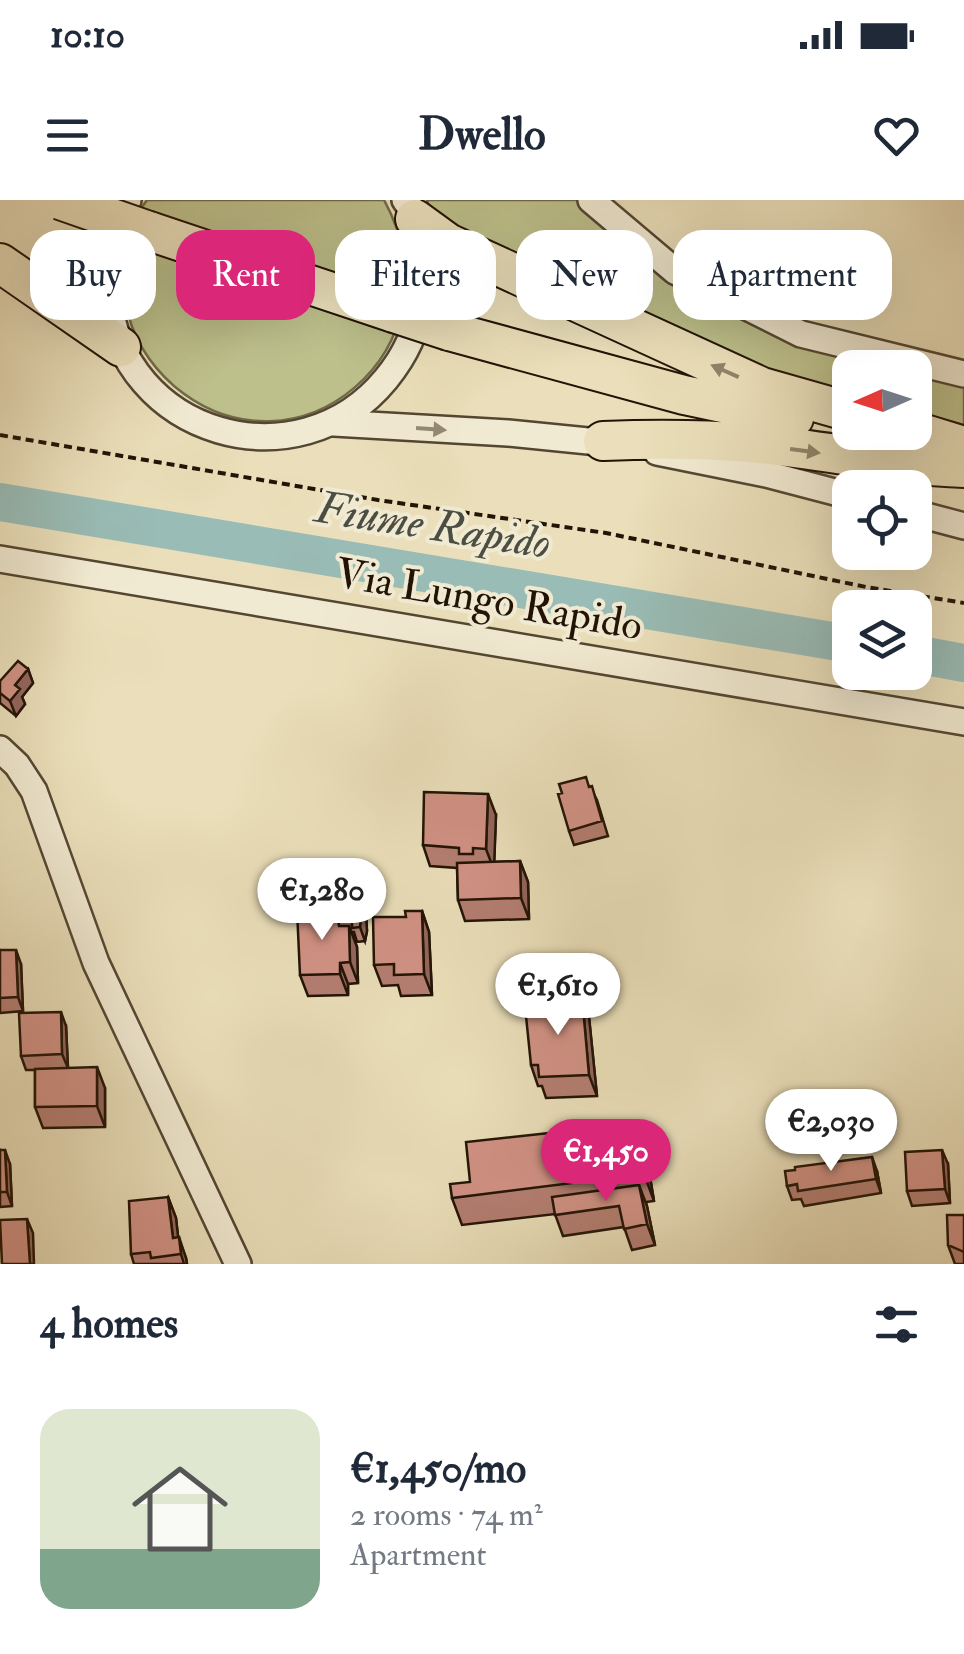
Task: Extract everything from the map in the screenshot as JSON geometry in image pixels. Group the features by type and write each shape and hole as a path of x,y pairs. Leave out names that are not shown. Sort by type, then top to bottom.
{"highway":[{"path":"60,200 449,331 684,396 832,426"},
{"path":"410,206 448,242 762,387 832,407"},
{"path":"0,263 121,347"},
{"path":"932,436 964,446"},
{"path":"603,441 751,443 913,466 964,468"},
{"path":"932,447 964,454"}],"street":[{"path":"128,200 111,240 106,276 110,312 121,347 144,382 174,410 212,430 252,438 294,436 334,422 372,396 400,361 418,318 423,273 410,206"},
{"path":"591,200 675,271 801,334 964,374"},
{"path":"334,422 603,441 832,491"},
{"path":"932,518 964,526"},
{"name":"Via Lungo Rapido","path":"0,559 964,722"},
{"path":"0,749 34,791 96,963 238,1264"}],"path":[{"path":"0,436 378,500 606,533 866,587 964,603"}],"green space":[{"path":"147,200 384,200 394,230 335,230 335,320 397,320 385,351 355,387 315,411 270,421 221,414 174,386 142,348 132,326 130,320 156,320 156,230 132,230"},
{"path":"427,200 577,200 620,230 516,230 516,265 496,256 496,230 457,230 429,207"},
{"path":"653,253 673,266 673,320 750,320 804,348 832,354 832,391 777,378 643,320 653,320"},
{"path":"932,378 964,386 964,425 932,417"}],"building":[{"path":"18,661 28,669 15,685 20,689 10,701 0,693 0,681"},
{"path":"586,777 602,821 569,831 558,794 562,793 559,784"},
{"path":"424,792 488,794 486,849 473,848 473,854 459,854 459,848 423,845"},
{"path":"520,861 521,898 458,900 457,863"},
{"path":"358,864 360,927 352,928 352,918 335,918 333,866"},
{"path":"331,909 331,918 338,917 339,926 349,926 350,962 340,963 340,974 300,975 297,910"},
{"path":"405,911 422,911 424,974 394,975 394,964 374,965 373,917 406,917"},
{"path":"0,950 16,950 18,997 0,998"},
{"path":"582,996 589,1075 539,1077 538,1065 531,1065 526,1016 534,1015 533,1001"},
{"path":"61,1012 62,1054 21,1056 19,1013"},
{"path":"97,1067 97,1106 35,1107 35,1069"},
{"path":"605,1127 607,1145 621,1144 623,1158 641,1156 644,1174 452,1198 450,1184 470,1182 466,1142"},
{"path":"0,1150 5,1150 7,1192 0,1192"},
{"path":"942,1150 945,1189 907,1191 905,1152"},
{"path":"872,1157 876,1179 798,1191 797,1184 787,1186 785,1171 795,1167"},
{"path":"639,1185 647,1224 624,1229 619,1206 555,1215 552,1197"},
{"path":"168,1197 173,1238 179,1237 181,1254 151,1258 150,1252 131,1254 129,1201"},
{"path":"947,1215 964,1215 964,1252 948,1245"},
{"path":"27,1219 30,1264 2,1264 0,1220"}],"waterway":[{"name":"Fiume Rapido","path":"0,502 832,641"},
{"name":"Fiume Rapido","path":"932,657 964,663"}]}
